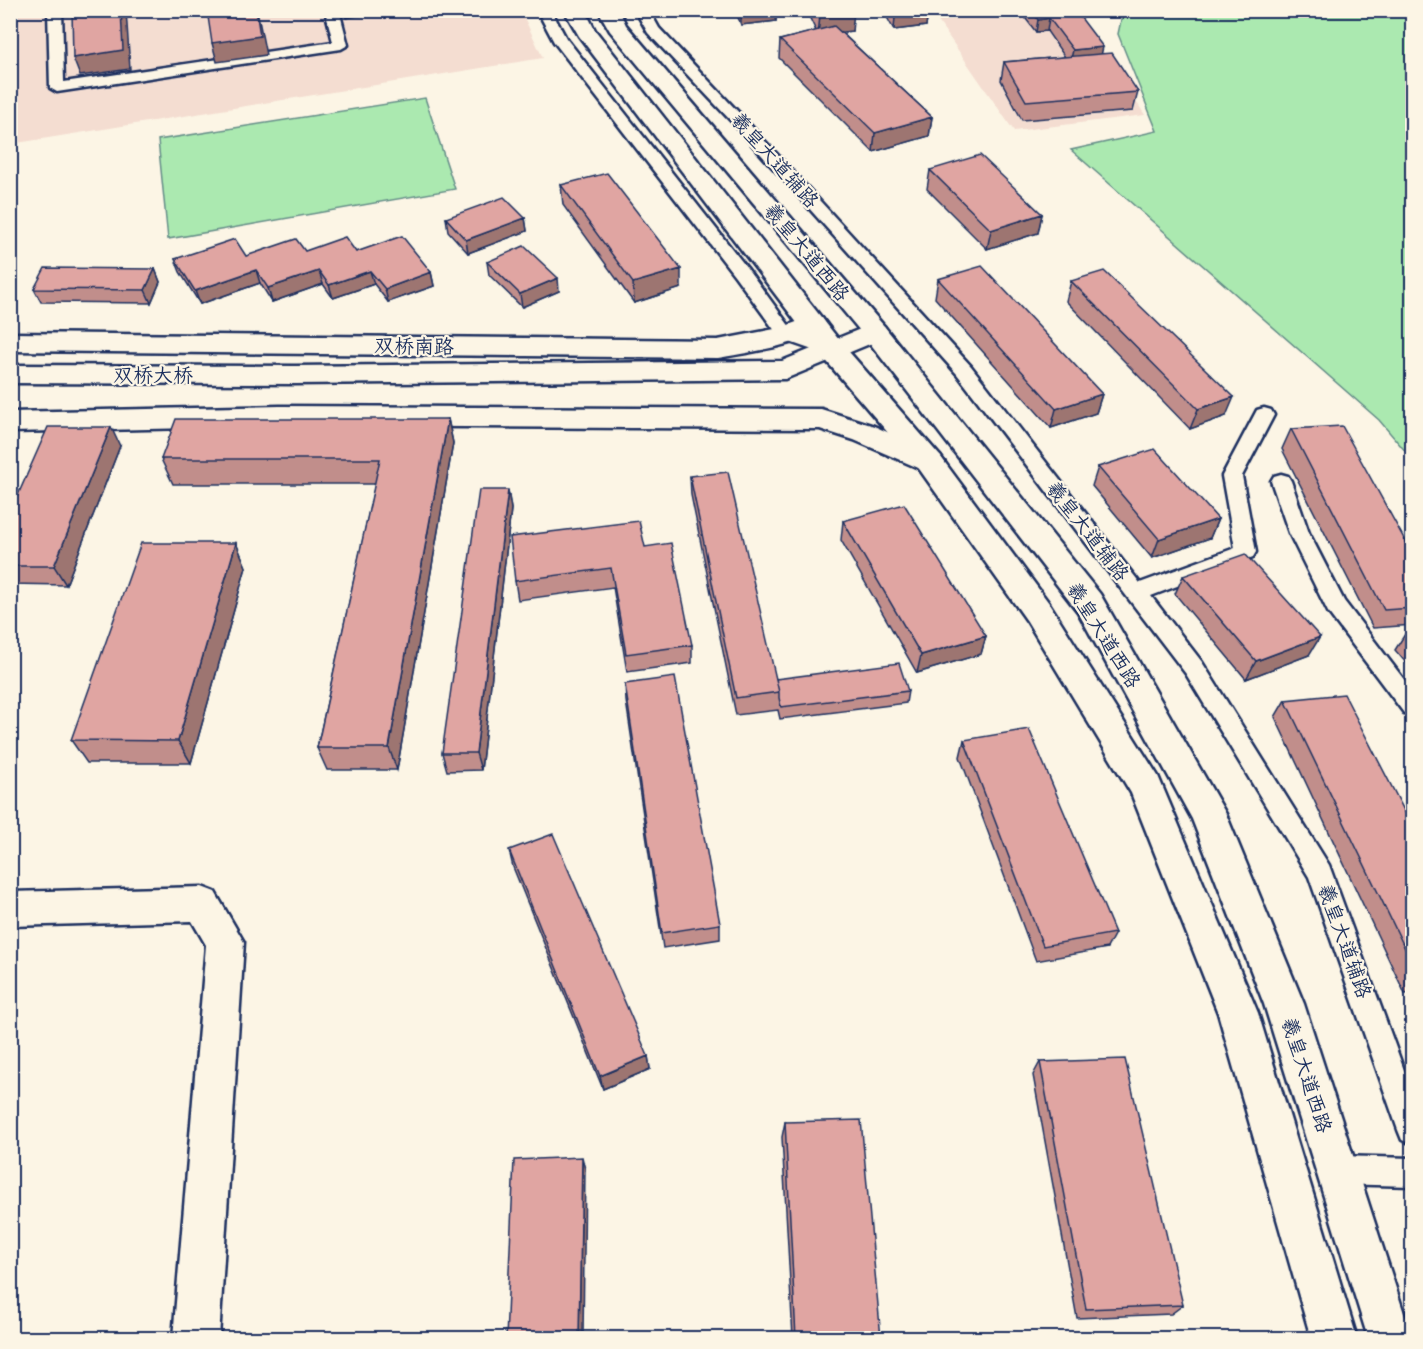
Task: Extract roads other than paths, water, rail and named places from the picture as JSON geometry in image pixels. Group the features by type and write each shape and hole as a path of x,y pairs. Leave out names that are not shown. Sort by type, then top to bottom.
{"main road":[{"name":"羲皇大道西路","path":"574,10 586,32 823,338 930,463 1038,612 1146,787 1238,1013 1334,1338"},
{"name":"羲皇大道西路","path":"608,10 617,27 875,332 1089,603 1208,814 1284,1004 1391,1338"},
{"path":"823,338 875,332"},
{"name":"双桥南路","path":"10,342 718,349 787,334 823,338"},
{"name":"双桥大桥","path":"10,374 295,375 785,370 823,338"},
{"path":"10,422 280,416 821,419 864,433 930,463"},
{"path":"10,909 202,904 225,942 196,1338"}],"lane":[{"path":"10,11 16,10"},
{"path":"55,10 57,88 341,45 332,10"},
{"path":"544,10 559,39 787,334"},
{"name":"羲皇大道辅路","path":"642,10 653,30 738,120 964,370 1194,668 1320,873 1413,1130"},
{"path":"1136,593 1246,552 1232,476 1264,415"},
{"path":"1281,481 1299,532 1336,606 1413,706"},
{"path":"1337,1170 1413,1172"}]}
